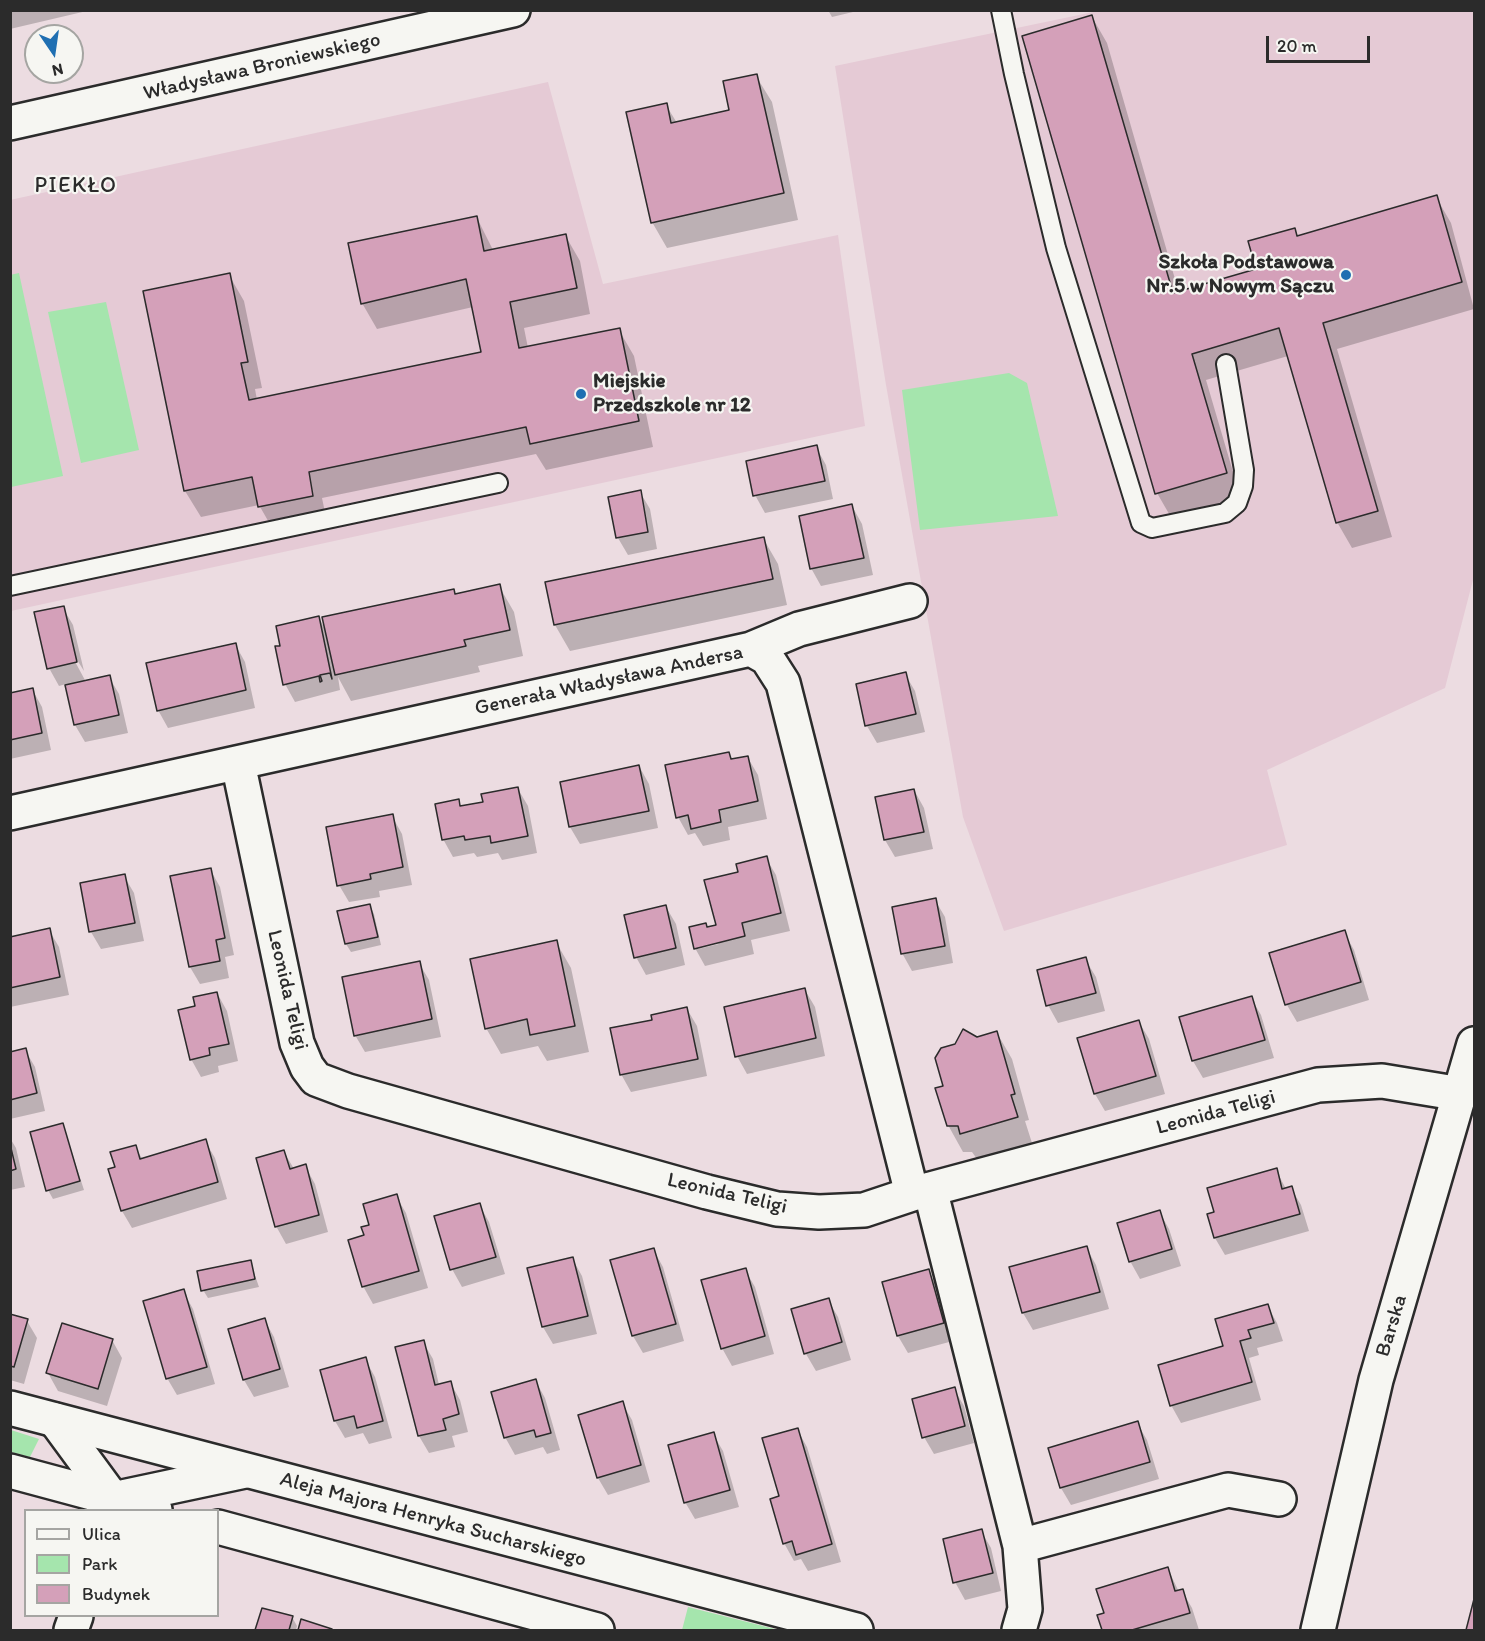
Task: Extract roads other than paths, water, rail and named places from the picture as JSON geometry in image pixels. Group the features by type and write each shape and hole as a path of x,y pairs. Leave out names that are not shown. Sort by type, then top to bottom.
{"street":[{"name":"Władysława Broniewskiego","path":"10,123 464,16 513,10"},
{"path":"751,649 799,628 910,600"},
{"name":"Generała Władysława Andersa","path":"10,813 751,649 767,658 783,683 1020,1546 1025,1609 1018,1630"},
{"name":"Leonida Teligi","path":"238,763 297,1043 307,1067 316,1079 404,1107 707,1192 777,1209 819,1212 864,1210 921,1191 1318,1085 1382,1081 1461,1094"},
{"name":"Barska","path":"1315,1624 1376,1380 1474,1044"},
{"name":"Aleja Majora Henryka Sucharskiego","path":"10,1408 856,1630"},
{"path":"55,1420 111,1505"},
{"path":"10,1471 111,1505 146,1509"},
{"path":"111,1505 245,1471"},
{"path":"1020,1546 1228,1490 1279,1500"},
{"path":"219,1527 597,1630"}],"lane":[{"path":"1001,10 1056,248 1142,523 1152,528 1225,513 1237,503 1243,486 1244,470 1226,364"},
{"path":"10,586 498,483"}],"place":[{"name":"Szkoła Podstawowa Nr.5 w Nowym Sączu","path":"1346,275"},
{"name":"Miejskie Przedszkole nr 12","path":"581,394"}],"district":[{"name":"PIEKŁO","path":"76,186"}]}
